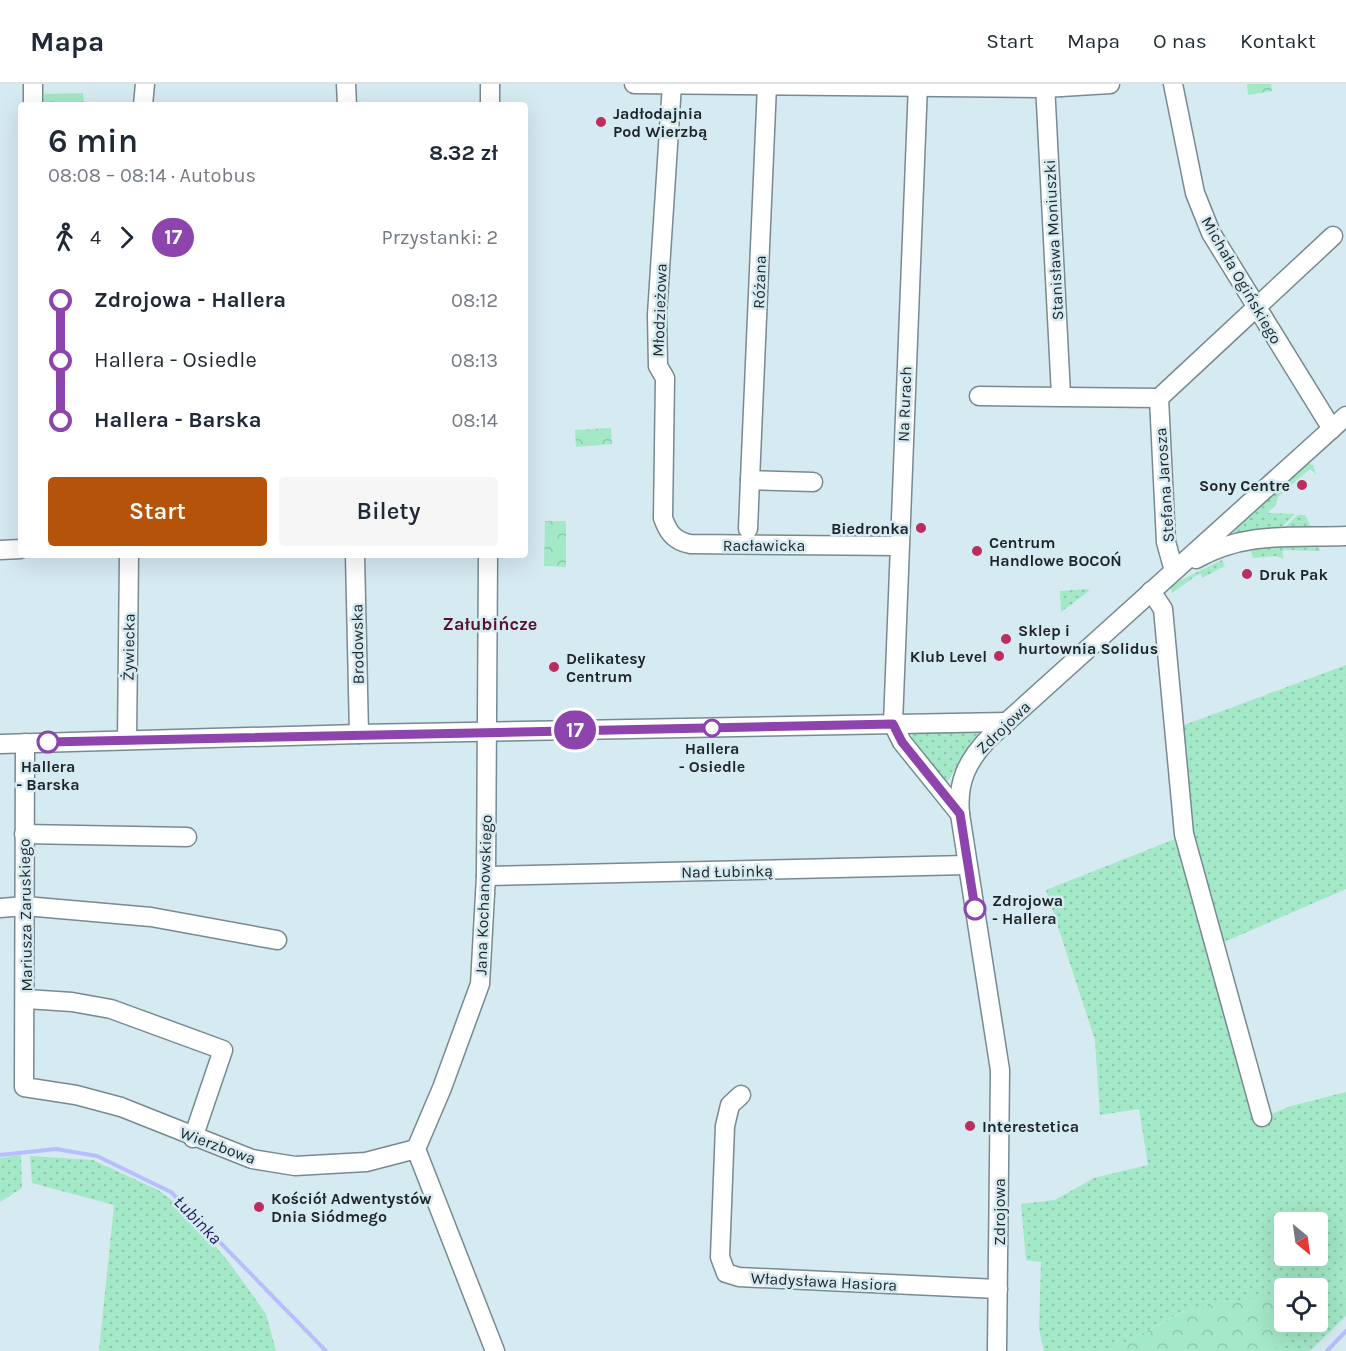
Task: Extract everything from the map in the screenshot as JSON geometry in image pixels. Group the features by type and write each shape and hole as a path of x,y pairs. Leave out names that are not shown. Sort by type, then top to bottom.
{"street":[{"path":"33,84 33,102"},
{"path":"143,102 145,84"},
{"path":"346,84 347,102"},
{"path":"490,84 490,102"},
{"path":"634,84 1045,86 1110,84"},
{"name":"Młodzieżowa","path":"669,532 663,518 665,378 658,366 657,315 672,84"},
{"name":"Michała Ogińskiego","path":"1173,84 1198,201 1211,233 1332,429"},
{"name":"Różana","path":"748,529 767,85"},
{"name":"Na Rurach","path":"893,724 918,85"},
{"name":"Stanisława Moniuszki","path":"1045,86 1061,395"},
{"path":"979,396 1061,395 1159,398 1333,236"},
{"name":"Stefana Jarosza","path":"1159,398 1166,543 1174,571"},
{"name":"Zdrojowa","path":"997,1351 1000,1070 960,814 960,786 967,765 989,738 1346,416"},
{"path":"750,480 813,482"},
{"name":"Racławicka","path":"669,532 681,543 690,544 899,546"},
{"path":"1174,571 1201,556 1243,542 1281,536 1346,536"},
{"path":"0,550 18,549"},
{"name":"Żywiecka","path":"126,740 129,558"},
{"name":"Brodowska","path":"355,558 359,734"},
{"name":"Jana Kochanowskiego","path":"416,1149 442,1088 480,984 486,876 488,558"},
{"path":"1151,591 1163,609 1184,834 1262,1116"},
{"path":"0,744 488,731 1007,722"},
{"path":"893,724 902,742 960,814"},
{"name":"Mariusza Zaruskiego","path":"24,1087 25,743"},
{"path":"24,834 187,837"},
{"name":"Nad Łubinką","path":"486,876 968,865"},
{"path":"0,908 25,906 151,917 277,940"},
{"path":"26,999 72,1002 111,1009 223,1050 193,1138"},
{"name":"Wierzbowa","path":"24,1087 76,1095 121,1107 193,1138 252,1159 294,1166 366,1162 416,1149"},
{"name":"Władysława Hasiora","path":"741,1095 730,1105 725,1126 720,1257 726,1273 739,1277 998,1289"},
{"path":"416,1149 495,1351"}],"green space":[{"path":"1247,84 1271,84 1272,91 1248,95"},
{"path":"83,93 84,102 44,102 44,94"},
{"path":"611,428 612,444 576,447 575,430"},
{"path":"1307,463 1313,465 1316,474 1310,469 1278,497 1276,505 1267,513 1295,514 1282,527 1236,535 1233,530"},
{"path":"1298,515 1305,515 1311,527 1285,527"},
{"path":"545,521 566,521 566,567 544,566"},
{"path":"1280,546 1319,546 1320,551 1285,550 1282,551 1284,559 1276,556 1253,558 1251,550"},
{"path":"1222,560 1225,566 1202,578 1201,574 1197,575 1172,593 1170,587 1177,582"},
{"path":"1088,589 1089,591 1061,612 1060,591"},
{"path":"1346,665 1346,889 1222,943 1190,831 1176,728"},
{"path":"916,730 981,730 982,736 967,749 948,781 944,780 912,742 912,734"},
{"path":"1180,837 1266,1116 1291,1106 1346,1092 1346,1316 1310,1351 1216,1351 1184,1311 1109,1351 1044,1351 1039,1329 1041,1262 1026,1260 1021,1204 1055,1200 1094,1178 1148,1165 1139,1109 1100,1115 1095,1040 1046,890"},
{"path":"21,1155 22,1188 0,1202 0,1158"},
{"path":"30,1156 93,1160 158,1190 181,1207 228,1261 266,1314 276,1351 99,1351 114,1205 32,1183"},
{"path":"1273,1294 1274,1332 1284,1332 1286,1337 1272,1351 1109,1351 1185,1311"}],"waterway":[{"name":"Łubinka","path":"0,1155 56,1149 97,1156 171,1192 326,1351"},
{"name":"Łubinka","path":"1327,1351 1346,1331"}],"bus line":[{"name":"17","path":"48,742 466,731 893,724 902,742 960,814 975,909"}],"place":[{"name":"Jadłodajnia Pod Wierzbą","path":"601,122"},
{"name":"Sony Centre","path":"1302,485"},
{"name":"Biedronka","path":"921,528"},
{"name":"Centrum Handlowe BOCOŃ","path":"977,551"},
{"name":"Druk Pak","path":"1247,574"},
{"name":"Sklep i hurtownia Solidus","path":"1006,639"},
{"name":"Klub Level","path":"999,656"},
{"name":"Delikatesy Centrum","path":"554,667"},
{"name":"Hallera - Osiedle","path":"712,728"},
{"name":"Hallera - Barska","path":"48,742"},
{"name":"Zdrojowa - Hallera","path":"975,909"},
{"name":"Interestetica","path":"970,1126"},
{"name":"Kościół Adwentystów Dnia Siódmego","path":"259,1207"}],"district":[{"name":"Załubińcze","path":"490,624"}]}
